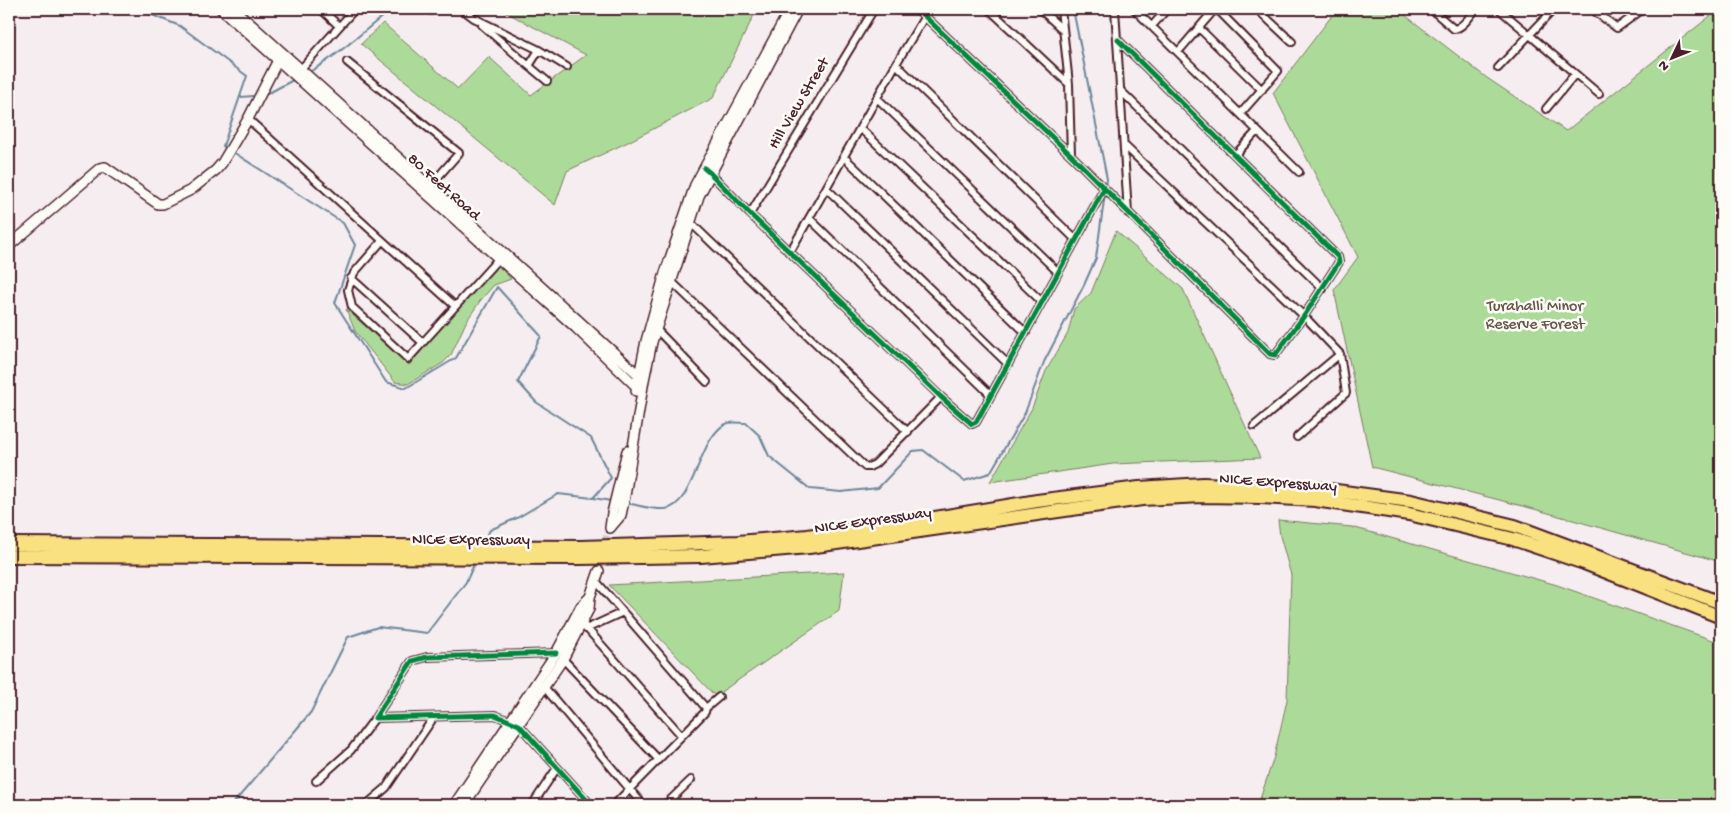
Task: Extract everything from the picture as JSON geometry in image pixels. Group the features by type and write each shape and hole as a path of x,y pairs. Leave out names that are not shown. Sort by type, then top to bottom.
{"highway":[{"name":"NICE Expressway","path":"9,556 466,552 492,546 616,547 738,542 807,536 923,520 1037,501 1139,488 1203,484 1314,488 1411,501 1515,526 1721,603"},
{"name":"NICE Expressway","path":"9,544 466,552 484,557 682,556 809,547 1142,499 1202,496 1261,497 1315,500 1409,514 1513,539 1584,563 1721,617"}],"main road":[{"name":"80 Feet Road","path":"234,9 298,72 576,328 639,389"},
{"path":"641,377 707,170 790,9"},
{"path":"616,514 621,495 641,377 665,273 692,192 707,170 798,9"},
{"name":"80 Feet Road","path":"224,10 278,60 298,72 430,186 641,377"},
{"path":"9,246 98,168 105,167 156,203 161,204 191,190 216,170 228,154 278,60"},
{"path":"454,805 510,721 584,627 590,597 599,570"},
{"path":"464,805 545,688 581,606 590,597"}],"street":[{"path":"321,9 339,26"},
{"path":"298,72 355,9"},
{"path":"462,9 547,81"},
{"name":"Hill View Street","path":"750,214 874,9"},
{"path":"917,9 1071,155 1272,355 1277,354 1323,289 1339,262 1338,257 1118,40"},
{"path":"989,9 1069,84"},
{"path":"1040,9 1063,30"},
{"path":"1061,9 1069,84 1071,155"},
{"path":"1115,9 1128,213"},
{"path":"1136,9 1299,172"},
{"path":"1152,26 1167,9"},
{"path":"1178,52 1216,9 1278,71 1241,113"},
{"path":"1257,9 1292,42"},
{"path":"1431,9 1456,29 1476,9"},
{"path":"1499,9 1599,94"},
{"path":"1498,68 1554,9"},
{"path":"1592,9 1617,28 1642,9"},
{"path":"790,252 925,16"},
{"path":"474,18 539,50 567,67"},
{"path":"1199,28 1262,90"},
{"path":"529,66 539,50"},
{"path":"347,62 459,153 430,186"},
{"path":"896,64 1075,239"},
{"path":"1546,109 1575,74"},
{"path":"1121,91 1323,289"},
{"path":"877,98 1058,272"},
{"path":"248,119 455,306"},
{"path":"860,128 1042,302"},
{"path":"1236,155 1257,131"},
{"path":"1124,145 1304,316 1340,354 1346,393 1297,437"},
{"path":"844,157 1026,333"},
{"path":"707,170 750,214 941,397 972,424 976,422 1026,333 1075,239 1104,189"},
{"path":"826,188 1008,364"},
{"path":"809,218 991,394"},
{"path":"691,223 908,432"},
{"path":"382,241 351,278 348,290 352,307 408,360 422,342 499,258"},
{"path":"351,278 422,342"},
{"path":"672,281 865,467 875,464 941,397"},
{"path":"656,329 708,382"},
{"path":"1254,426 1340,354"},
{"path":"596,581 706,708"},
{"path":"623,612 584,627 681,735"},
{"path":"316,781 351,750 375,718 412,661 427,657 560,656 658,759"},
{"path":"545,688 643,805"},
{"path":"614,805 705,712 706,708 719,697"},
{"path":"375,718 495,715 510,721 519,725 591,805"},
{"path":"366,805 386,788 434,717"},
{"path":"532,805 557,768"},
{"path":"665,805 691,780"},
{"path":"580,805 585,799"}],"green space":[{"path":"500,9 757,9 713,98 567,171 555,205 361,44 383,23 458,89 489,57 531,95 586,55"},
{"name":"Turahalli Minor Reserve Forest","path":"1337,9 1397,9 1487,78 1566,131 1721,9 1721,562 1534,509 1372,467 1334,290 1358,257 1273,93"},
{"path":"1116,231 1183,289 1260,458 1113,464 990,482 1032,408 1046,371 1068,333 1074,309 1091,293"},
{"path":"497,264 511,279 494,285 480,301 466,322 451,355 443,363 408,384 395,382 355,331 346,309 409,365"},
{"path":"1278,520 1352,527 1557,585 1721,643 1721,805 1258,805 1274,757 1287,700 1291,575 1280,536"},
{"path":"844,572 839,611 715,696 609,585"}],"waterway":[{"path":"137,9 180,26 247,76 223,146 227,148"},
{"path":"311,71 392,9"},
{"path":"421,9 430,15 435,14 436,9"},
{"path":"1073,9 1107,179 1106,188"},
{"path":"267,94 295,79"},
{"path":"241,97 253,96"},
{"path":"233,152 343,223 355,245 335,303 386,382 406,388 456,358 497,287 541,336 518,382 536,402 591,438 611,478 593,498 558,494 517,518 490,530 484,542"},
{"path":"626,503 660,509 675,505 690,484 709,442 717,431 726,424 733,422 746,423 760,436 769,456 810,489 841,492 878,488 913,451 923,450 964,481 990,473 1025,413 1044,362 1096,258 1105,193"},
{"path":"594,498 611,501"},
{"path":"232,805 311,712 348,637 378,627 427,633 466,582 475,562"}],"tunnel":[{"path":"599,571 610,528"}],"cycle path":[{"path":"917,9 1071,155 1270,354 1275,355 1304,316 1339,262 1338,257 1118,40"},
{"path":"704,168 941,397 972,424 976,422 1104,189"},
{"path":"556,653 427,657 412,661 375,718 495,715 519,725 591,805"}]}
